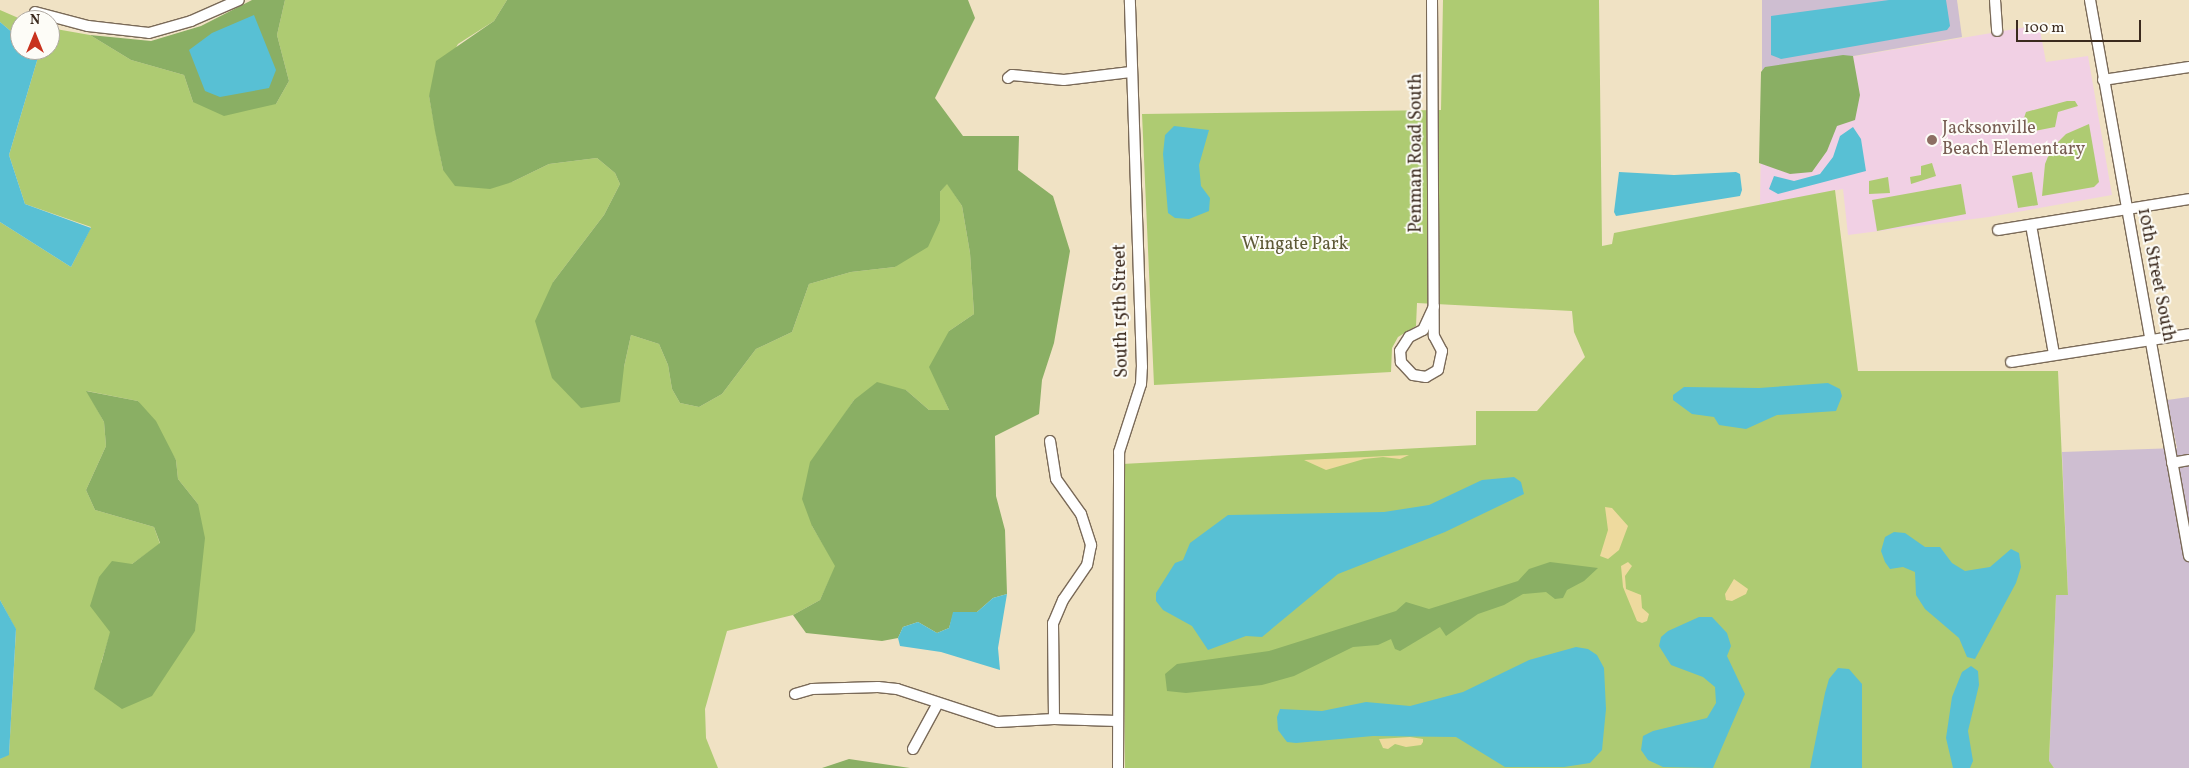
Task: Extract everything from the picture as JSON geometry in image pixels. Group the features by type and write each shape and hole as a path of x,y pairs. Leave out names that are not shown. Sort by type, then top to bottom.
{"street":[{"path":"60,19 88,26 149,33 191,22 239,0"},
{"name":"South 15th Street","path":"1118,768 1119,452 1141,384 1142,366 1130,0"},
{"name":"Penman Road South","path":"1432,0 1434,306 1434,336 1442,351 1438,370 1426,377 1413,375 1401,362 1400,351 1409,337 1417,335 1427,325 1434,306"},
{"path":"1995,0 1997,32"},
{"name":"10th Street South","path":"2090,0 2125,209 2151,341 2189,556"},
{"path":"2103,80 2189,67"},
{"path":"1008,78 1012,75 1064,80 1132,72"},
{"path":"1998,230 2189,199"},
{"path":"2031,225 2054,354"},
{"path":"2010,362 2189,334"},
{"path":"1417,335 1432,338 1438,344"},
{"path":"1050,441 1056,479 1081,514 1091,544 1087,566 1063,600 1053,623 1054,719"},
{"path":"2172,463 2189,460"},
{"path":"795,694 812,688 878,687 898,689 998,722 1054,719 1117,721"},
{"path":"913,749 938,703"}],"shaded area":[{"path":"1762,0 1957,0 1962,37 1762,72"},
{"name":"Jacksonville Beach Elementary","path":"2039,25 2046,62 2088,56 2112,195 1989,217 1848,235 1843,189 1760,205 1762,72"},
{"path":"2189,397 2189,768 2054,768 2049,762 2056,594 2068,595 2062,452 2177,448 2167,400"}],"green space":[{"path":"252,0 285,0 277,35 289,81 276,104 224,116 193,102 184,75 131,60 90,35 151,41 201,26"},
{"path":"285,0 507,0 494,21 458,44 429,96 443,170 512,182 549,164 597,158 615,173 620,184 604,215 553,282 624,367 631,335 659,344 668,365 672,389 680,403 699,407 722,394 756,349 792,332 809,284 851,272 895,267 940,221 940,192 947,183 962,206 970,253 974,314 949,331 941,392 949,410 929,410 906,390 854,400 840,421 812,526 836,566 820,600 793,615 727,631 705,709 706,738 718,768 0,768 0,759 9,754 16,630 0,600 0,222 71,267 91,227 25,204 9,155 37,60 60,60 60,30 90,35 131,60 184,75 193,102 276,104 289,81 277,35","holes":["87,391 138,401 176,460 178,479 198,504 195,631 101,663 132,564 160,544 154,527 95,510 86,490 106,446 104,422"]},
{"path":"507,0 968,0 975,18 935,98 963,136 1019,136 1018,170 1053,196 1070,251 1054,343 1042,380 1039,414 995,436 996,496 1005,530 1007,594 993,598 977,612 954,612 949,628 937,633 918,622 903,627 898,638 882,641 806,633 793,615 820,600 835,566 812,526 802,499 810,462 854,400 877,382 906,390 929,410 949,410 929,367 949,331 974,314 970,253 962,206 947,184 940,192 940,221 928,247 895,267 851,272 809,284 792,332 756,349 722,394 699,407 680,403 672,389 668,365 659,344 631,335 624,367 620,402 581,408 552,378 535,321 553,282 604,215 620,184 615,173 597,158 549,164 512,182 490,189 455,186 443,170 435,131 429,96 436,61 494,21"},
{"name":"Wingate Park","path":"1443,0 1599,0 1602,246 1612,244 1614,233 1835,190 1858,371 2058,371 2068,595 2056,595 2049,761 2054,768 1125,768 1122,464 1476,445 1476,411 1537,411 1585,357 1574,332 1572,311 1417,303 1416,326 1398,337 1392,348 1391,372 1154,385 1142,114 1441,110"},
{"path":"0,10 10,14 10,30 0,22"},
{"path":"1843,55 1853,56 1860,95 1855,120 1837,126 1827,151 1812,172 1790,174 1759,163 1761,72 1765,67"},
{"path":"2067,101 2075,101 2078,106 2058,112 2055,127 2029,132 2023,121 2026,112"},
{"path":"2089,124 2099,182 2094,187 2042,196 2045,164 2051,149 2066,134"},
{"path":"1932,163 1936,176 1911,184 1910,177 1921,175 1921,166"},
{"path":"2032,172 2038,205 2018,208 2012,176"},
{"path":"1888,177 1890,193 1869,194 1869,181"},
{"path":"1961,184 1966,214 1877,231 1872,200"},
{"path":"86,391 138,401 156,421 176,460 178,479 198,504 205,538 195,631 152,696 122,709 94,689 110,632 90,606 99,577 112,561 132,564 160,543 154,527 95,510 86,490 106,446 104,422"},
{"path":"1550,562 1598,568 1584,581 1567,590 1563,598 1555,599 1546,592 1523,594 1504,605 1478,614 1446,636 1440,627 1400,651 1395,649 1391,639 1378,645 1353,647 1294,676 1262,685 1186,693 1167,691 1165,674 1177,664 1269,651 1396,611 1406,602 1429,609 1518,581 1529,569"},
{"path":"849,759 910,768 822,768"}],"sand":[{"path":"1409,455 1400,459 1383,457 1364,459 1326,470 1304,460"},
{"path":"1605,507 1612,508 1628,526 1619,550 1608,559 1600,556 1608,530"},
{"path":"1628,562 1632,566 1625,576 1626,589 1641,595 1642,608 1649,614 1647,621 1642,623 1637,621 1623,587 1621,566"},
{"path":"1734,579 1748,589 1746,594 1732,601 1726,600 1725,594"},
{"path":"1410,737 1423,739 1423,742 1421,745 1406,747 1395,744 1388,749 1383,748 1379,739"}],"water":[{"path":"1889,0 1946,0 1950,26 1947,30 1781,59 1771,55 1771,16"},
{"path":"254,15 276,70 269,88 220,97 205,91 189,50 212,33"},
{"path":"0,22 10,30 10,60 37,60 9,155 25,204 91,228 71,267 0,222"},
{"path":"1174,126 1209,130 1199,165 1201,186 1210,198 1209,211 1189,219 1175,218 1168,213 1163,154 1165,135"},
{"path":"1853,127 1861,139 1866,171 1778,194 1769,189 1774,176 1794,181 1820,174 1833,157 1840,136"},
{"path":"1619,172 1674,175 1736,172 1740,174 1742,190 1740,196 1616,216 1614,212"},
{"path":"1828,383 1840,389 1842,396 1836,411 1777,415 1746,429 1719,425 1714,417 1692,414 1673,400 1673,395 1684,387 1759,388"},
{"path":"1514,477 1521,482 1524,494 1445,532 1338,574 1262,637 1246,636 1208,650 1192,626 1163,610 1156,601 1156,593 1175,563 1183,560 1190,543 1228,515 1384,512 1429,505 1482,480"},
{"path":"1894,532 1905,533 1925,547 1940,547 1952,563 1965,571 1990,567 2011,549 2019,553 2021,567 2016,583 1975,659 1967,657 1959,638 1925,609 1916,595 1915,572 1903,567 1890,569 1885,562 1881,551 1885,537"},
{"path":"1007,594 998,648 1000,670 941,652 900,646 898,638 903,627 918,622 937,633 949,628 953,612 977,612 993,598"},
{"path":"0,600 16,629 9,755 0,759"},
{"path":"1699,617 1712,617 1727,633 1731,646 1727,656 1745,694 1713,768 1663,767 1648,760 1641,750 1643,736 1653,731 1707,718 1716,703 1715,687 1703,677 1671,665 1659,646 1661,637 1668,631"},
{"path":"1576,647 1588,649 1597,655 1604,668 1606,709 1602,750 1590,763 1564,767 1505,767 1456,737 1373,736 1296,743 1287,742 1278,730 1277,717 1280,709 1322,711 1366,702 1410,706 1463,692 1529,660"},
{"path":"1971,666 1978,671 1979,685 1968,731 1973,761 1970,768 1953,768 1946,738 1952,697 1962,672"},
{"path":"1838,668 1849,669 1862,684 1862,768 1810,768 1825,693 1829,679"}],"place":[{"name":"Jacksonville Beach Elementary","path":"1932,140"}]}
